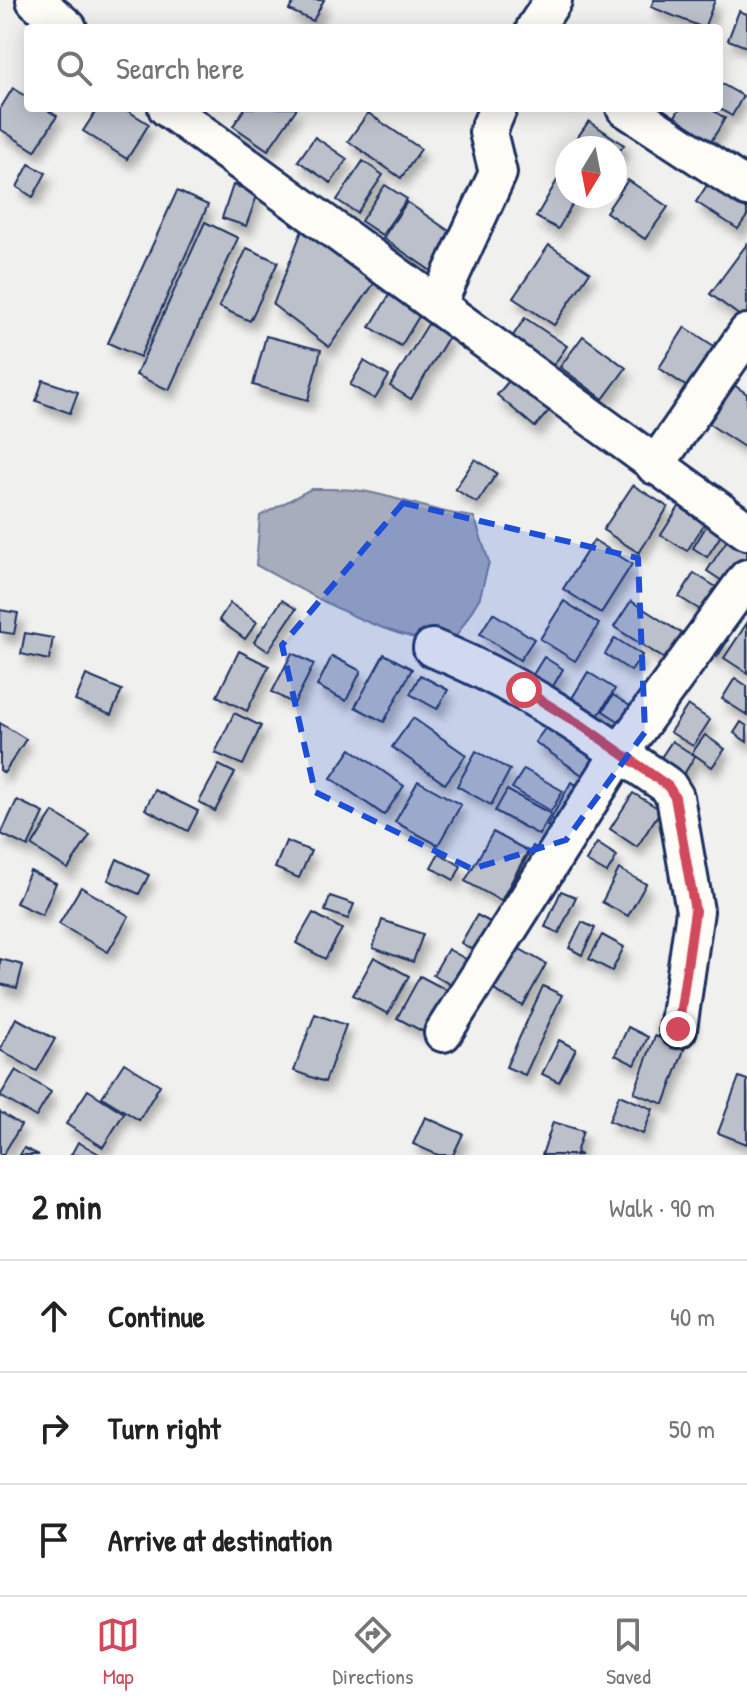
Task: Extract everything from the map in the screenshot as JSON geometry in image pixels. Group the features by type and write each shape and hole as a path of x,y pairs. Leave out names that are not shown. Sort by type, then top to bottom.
{"street":[{"path":"35,0 63,24"},
{"path":"538,24 553,0"},
{"path":"172,112 747,531"},
{"path":"437,305 498,173 488,132 496,112"},
{"path":"631,112 747,188"},
{"path":"655,466 747,333"},
{"path":"443,1033 620,753 747,578"},
{"path":"432,648 524,690 584,727 668,786 678,806 695,911 678,1029"}],"highlighted area":[{"path":"403,503 638,558 645,732 566,840 472,869 315,792 282,645"}],"water":[{"path":"311,489 362,491 474,517 489,562 480,597 451,645 425,641 375,625 326,603 256,565 260,516"}],"building":[{"path":"295,0 324,0 313,21 289,10"},
{"path":"654,0 715,0 706,24 694,24 651,7"},
{"path":"739,11 747,14 747,47 728,40"},
{"path":"723,85 743,96 732,116 723,111"},
{"path":"13,88 24,95 24,112 50,112 57,116 35,151 0,129 0,109"},
{"path":"95,112 130,112 149,124 127,159 83,131"},
{"path":"242,112 294,112 268,150 233,126"},
{"path":"678,112 715,112 725,118 705,152 667,130"},
{"path":"368,113 421,149 401,178 348,141"},
{"path":"589,121 611,136 578,136"},
{"path":"315,137 347,159 331,183 298,161"},
{"path":"363,161 383,175 357,213 337,200"},
{"path":"29,164 46,173 33,197 17,187"},
{"path":"717,170 747,190 747,216 738,229 696,202"},
{"path":"627,181 668,207 645,239 606,212 609,208 627,208"},
{"path":"555,184 555,208 570,208 558,229 536,217"},
{"path":"233,185 258,193 246,226 222,218"},
{"path":"385,185 407,199 382,235 361,221"},
{"path":"177,191 208,205 140,357 108,343"},
{"path":"407,202 462,240 437,275 383,238"},
{"path":"205,222 238,238 169,390 136,375"},
{"path":"303,228 380,275 329,347 273,305"},
{"path":"747,244 747,321 710,294"},
{"path":"549,245 590,272 554,325 513,298"},
{"path":"247,248 278,262 250,321 219,307"},
{"path":"390,294 421,313 401,346 370,327"},
{"path":"525,318 567,346 549,371 508,343"},
{"path":"428,324 449,336 411,399 390,386"},
{"path":"685,327 723,352 696,393 659,368"},
{"path":"266,336 321,350 308,400 253,385"},
{"path":"583,336 626,368 603,399 560,367"},
{"path":"364,361 389,376 375,399 350,385"},
{"path":"513,376 552,407 535,427 497,395"},
{"path":"43,380 78,392 70,413 36,401"},
{"path":"734,385 747,394 747,449 709,424"},
{"path":"475,459 497,473 477,503 455,489"},
{"path":"633,485 668,507 639,553 603,530"},
{"path":"682,502 708,518 687,551 661,535"},
{"path":"710,520 725,529 707,557 693,548"},
{"path":"731,534 747,544 747,559 730,586 707,571"},
{"path":"594,540 632,564 601,613 563,589"},
{"path":"694,573 727,594 712,617 679,597"},
{"path":"282,600 296,609 268,651 254,642"},
{"path":"564,601 599,624 575,661 540,639"},
{"path":"631,601 692,640 676,666 614,627"},
{"path":"230,603 257,622 245,639 219,620"},
{"path":"0,610 18,613 14,634 0,632"},
{"path":"493,613 534,639 520,660 480,634"},
{"path":"747,623 747,673 724,658"},
{"path":"713,630 728,640 717,657 702,647"},
{"path":"25,633 53,638 49,660 21,654"},
{"path":"615,638 642,655 631,671 605,654"},
{"path":"239,651 269,666 247,711 217,696"},
{"path":"292,653 314,664 294,704 272,692"},
{"path":"384,654 412,669 384,722 355,707"},
{"path":"332,656 361,671 346,701 317,686"},
{"path":"544,657 563,669 549,693 529,681"},
{"path":"588,672 615,689 596,719 569,703"},
{"path":"86,675 122,690 111,715 75,701"},
{"path":"420,675 448,690 437,709 410,694"},
{"path":"735,678 747,686 747,715 722,699"},
{"path":"613,695 641,713 631,729 603,711"},
{"path":"688,705 710,720 693,746 670,732"},
{"path":"234,713 261,726 243,765 215,753"},
{"path":"556,714 609,750 588,779 535,742"},
{"path":"413,718 466,755 445,784 392,747"},
{"path":"741,722 747,726 747,742 734,733"},
{"path":"0,723 26,739 4,773 0,770"},
{"path":"705,735 725,749 712,767 692,753"},
{"path":"672,741 695,756 684,774 660,759"},
{"path":"351,749 404,786 384,815 331,778"},
{"path":"476,751 510,770 491,805 457,786"},
{"path":"219,765 235,773 215,811 199,802"},
{"path":"524,769 563,791 551,811 512,788"},
{"path":"418,781 461,805 438,845 395,822"},
{"path":"571,782 591,792 566,836 547,826"},
{"path":"155,790 198,811 188,831 145,809"},
{"path":"507,790 551,814 539,835 495,811"},
{"path":"633,793 661,810 637,847 610,829"},
{"path":"17,800 44,813 28,847 1,834"},
{"path":"53,812 90,835 68,869 32,846"},
{"path":"493,832 528,851 501,901 465,881"},
{"path":"286,841 311,851 299,878 275,868"},
{"path":"597,843 617,856 607,873 586,861"},
{"path":"533,846 548,855 512,921 496,913"},
{"path":"439,853 461,866 454,880 431,867"},
{"path":"117,859 149,875 139,894 108,880"},
{"path":"619,869 646,884 628,916 602,902"},
{"path":"30,871 56,883 42,915 16,903"},
{"path":"81,887 129,916 108,952 59,924"},
{"path":"561,891 576,897 559,933 545,927"},
{"path":"330,896 354,904 348,919 325,911"},
{"path":"313,913 342,929 325,959 296,943"},
{"path":"477,915 505,930 489,959 461,943"},
{"path":"382,920 423,934 413,962 373,948"},
{"path":"582,922 595,928 582,955 569,948"},
{"path":"602,935 624,947 612,971 589,959"},
{"path":"511,944 546,964 523,1006 488,987"},
{"path":"448,949 478,966 464,992 433,975"},
{"path":"374,957 409,976 388,1014 353,995"},
{"path":"0,959 23,965 17,988 0,984"},
{"path":"420,976 456,995 433,1037 397,1018"},
{"path":"543,986 562,995 525,1075 506,1067"},
{"path":"315,1014 346,1025 325,1082 294,1071"},
{"path":"16,1018 55,1039 37,1071 0,1050"},
{"path":"628,1027 648,1037 635,1065 615,1055"},
{"path":"655,1036 685,1047 664,1104 634,1093"},
{"path":"559,1040 576,1049 559,1082 542,1074"},
{"path":"124,1063 160,1085 139,1120 102,1097"},
{"path":"16,1070 51,1092 36,1117 0,1096"},
{"path":"739,1077 747,1080 747,1144 718,1133"},
{"path":"88,1090 124,1113 103,1147 66,1124"},
{"path":"619,1095 653,1109 643,1134 609,1121"},
{"path":"0,1112 21,1125 3,1155 0,1155"},
{"path":"425,1117 463,1134 453,1155 438,1155 413,1144"},
{"path":"553,1122 583,1131 576,1153 581,1155 542,1155"},
{"path":"78,1142 101,1155 71,1155"},
{"path":"24,1148 39,1155 20,1155"}],"route":[{"path":"524,690 584,727 668,786 675,797 695,911 678,1029"}]}
